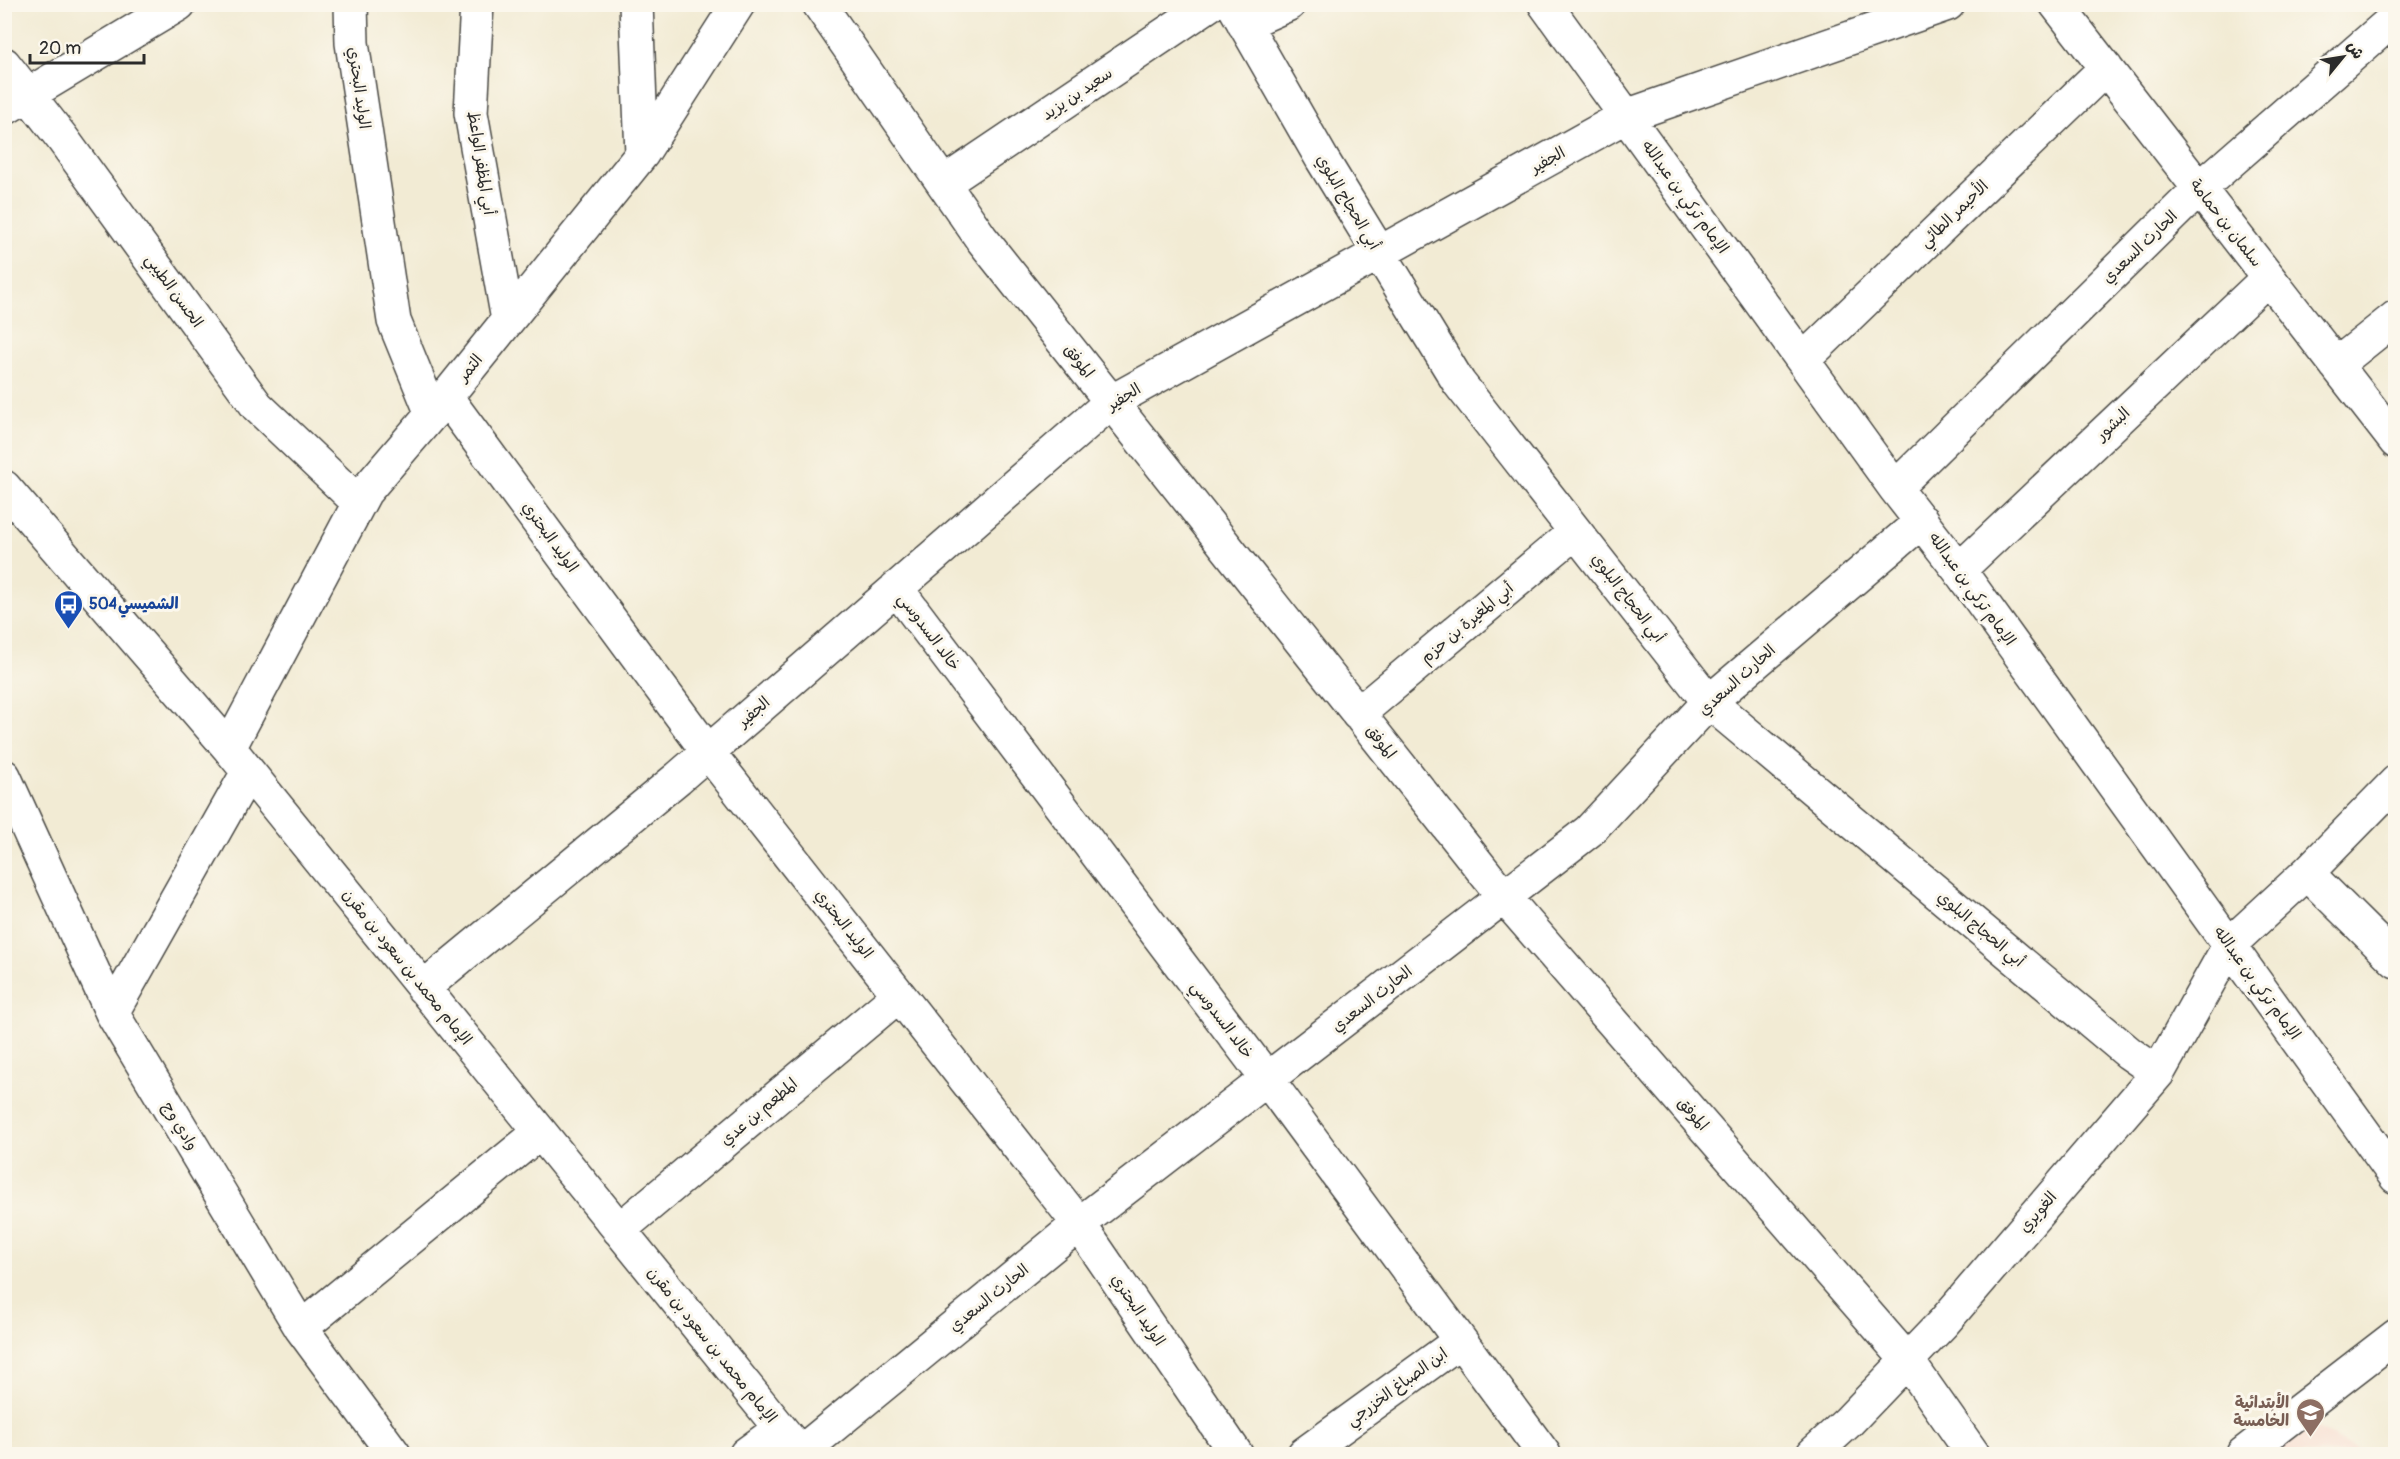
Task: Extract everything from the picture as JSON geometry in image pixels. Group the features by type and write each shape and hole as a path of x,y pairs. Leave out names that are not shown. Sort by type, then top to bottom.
{"street":[{"path":"17,102 179,4"},
{"name":"الوليد البحتري","path":"351,4 352,43 394,321 439,406 1079,1224 1236,1455"},
{"name":"أبي المظفر الواعظ","path":"477,4 471,113 508,320"},
{"path":"636,4 642,154"},
{"name":"التمر","path":"112,1013 239,760 365,492 439,406 642,154 738,4"},
{"name":"الموفق","path":"819,4 981,238 1504,897 1907,1360 1973,1455"},
{"name":"سعيد بن يزيد","path":"944,183 1210,4"},
{"path":"1238,14 1289,4"},
{"name":"الإمام تركي بن عبدالله","path":"1545,4 1895,488 1959,570 2396,1177"},
{"name":"الجفير","path":"423,988 708,752 1111,402 1380,255 1626,116 1948,4"},
{"name":"سلمان بن حمامة","path":"2056,4 2396,442"},
{"name":"أبي الحجاج البلوي","path":"1238,14 1380,255 1459,383 1709,702 2129,1053 2158,1073"},
{"name":"الحارث السعدي","path":"1895,488 2199,189 2396,17"},
{"name":"الحسن الطيبي","path":"4,64 17,102 257,406 359,503"},
{"name":"الأحيمر الطائي","path":"1803,360 2106,68"},
{"name":"البشور","path":"1959,570 2268,278"},
{"path":"2336,365 2396,317"},
{"name":"الإمام محمد بن سعود بن مقرن","path":"4,487 239,760 794,1446"},
{"name":"الحارث السعدي","path":"746,1455 794,1446 1589,831 1709,702 1922,521"},
{"name":"أبي المغيرة بن حزم","path":"1359,714 1575,532"},
{"name":"خالد السدوسي","path":"896,588 1267,1079 1544,1455"},
{"name":"الغويري","path":"1812,1455 1848,1422 1942,1323 2158,1073 2230,944 2307,873 2396,783"},
{"name":"وادي وج","path":"9,799 112,1013 301,1329 394,1455"},
{"path":"2307,873 2396,961"},
{"name":"المطعم بن عدي","path":"619,1230 899,995"},
{"path":"301,1329 540,1132"},
{"path":"2243,1455 2396,1336"},
{"name":"ابن الصباغ الخزرجي","path":"1304,1455 1460,1341"}],"shaded area":[{"name":"الأبتدائية الخامسة","path":"2307,1422 2365,1454 2262,1454"}],"place":[{"name":"الشميسي504","path":"68,630"},
{"name":"الأبتدائية الخامسة","path":"2310,1438"}]}
